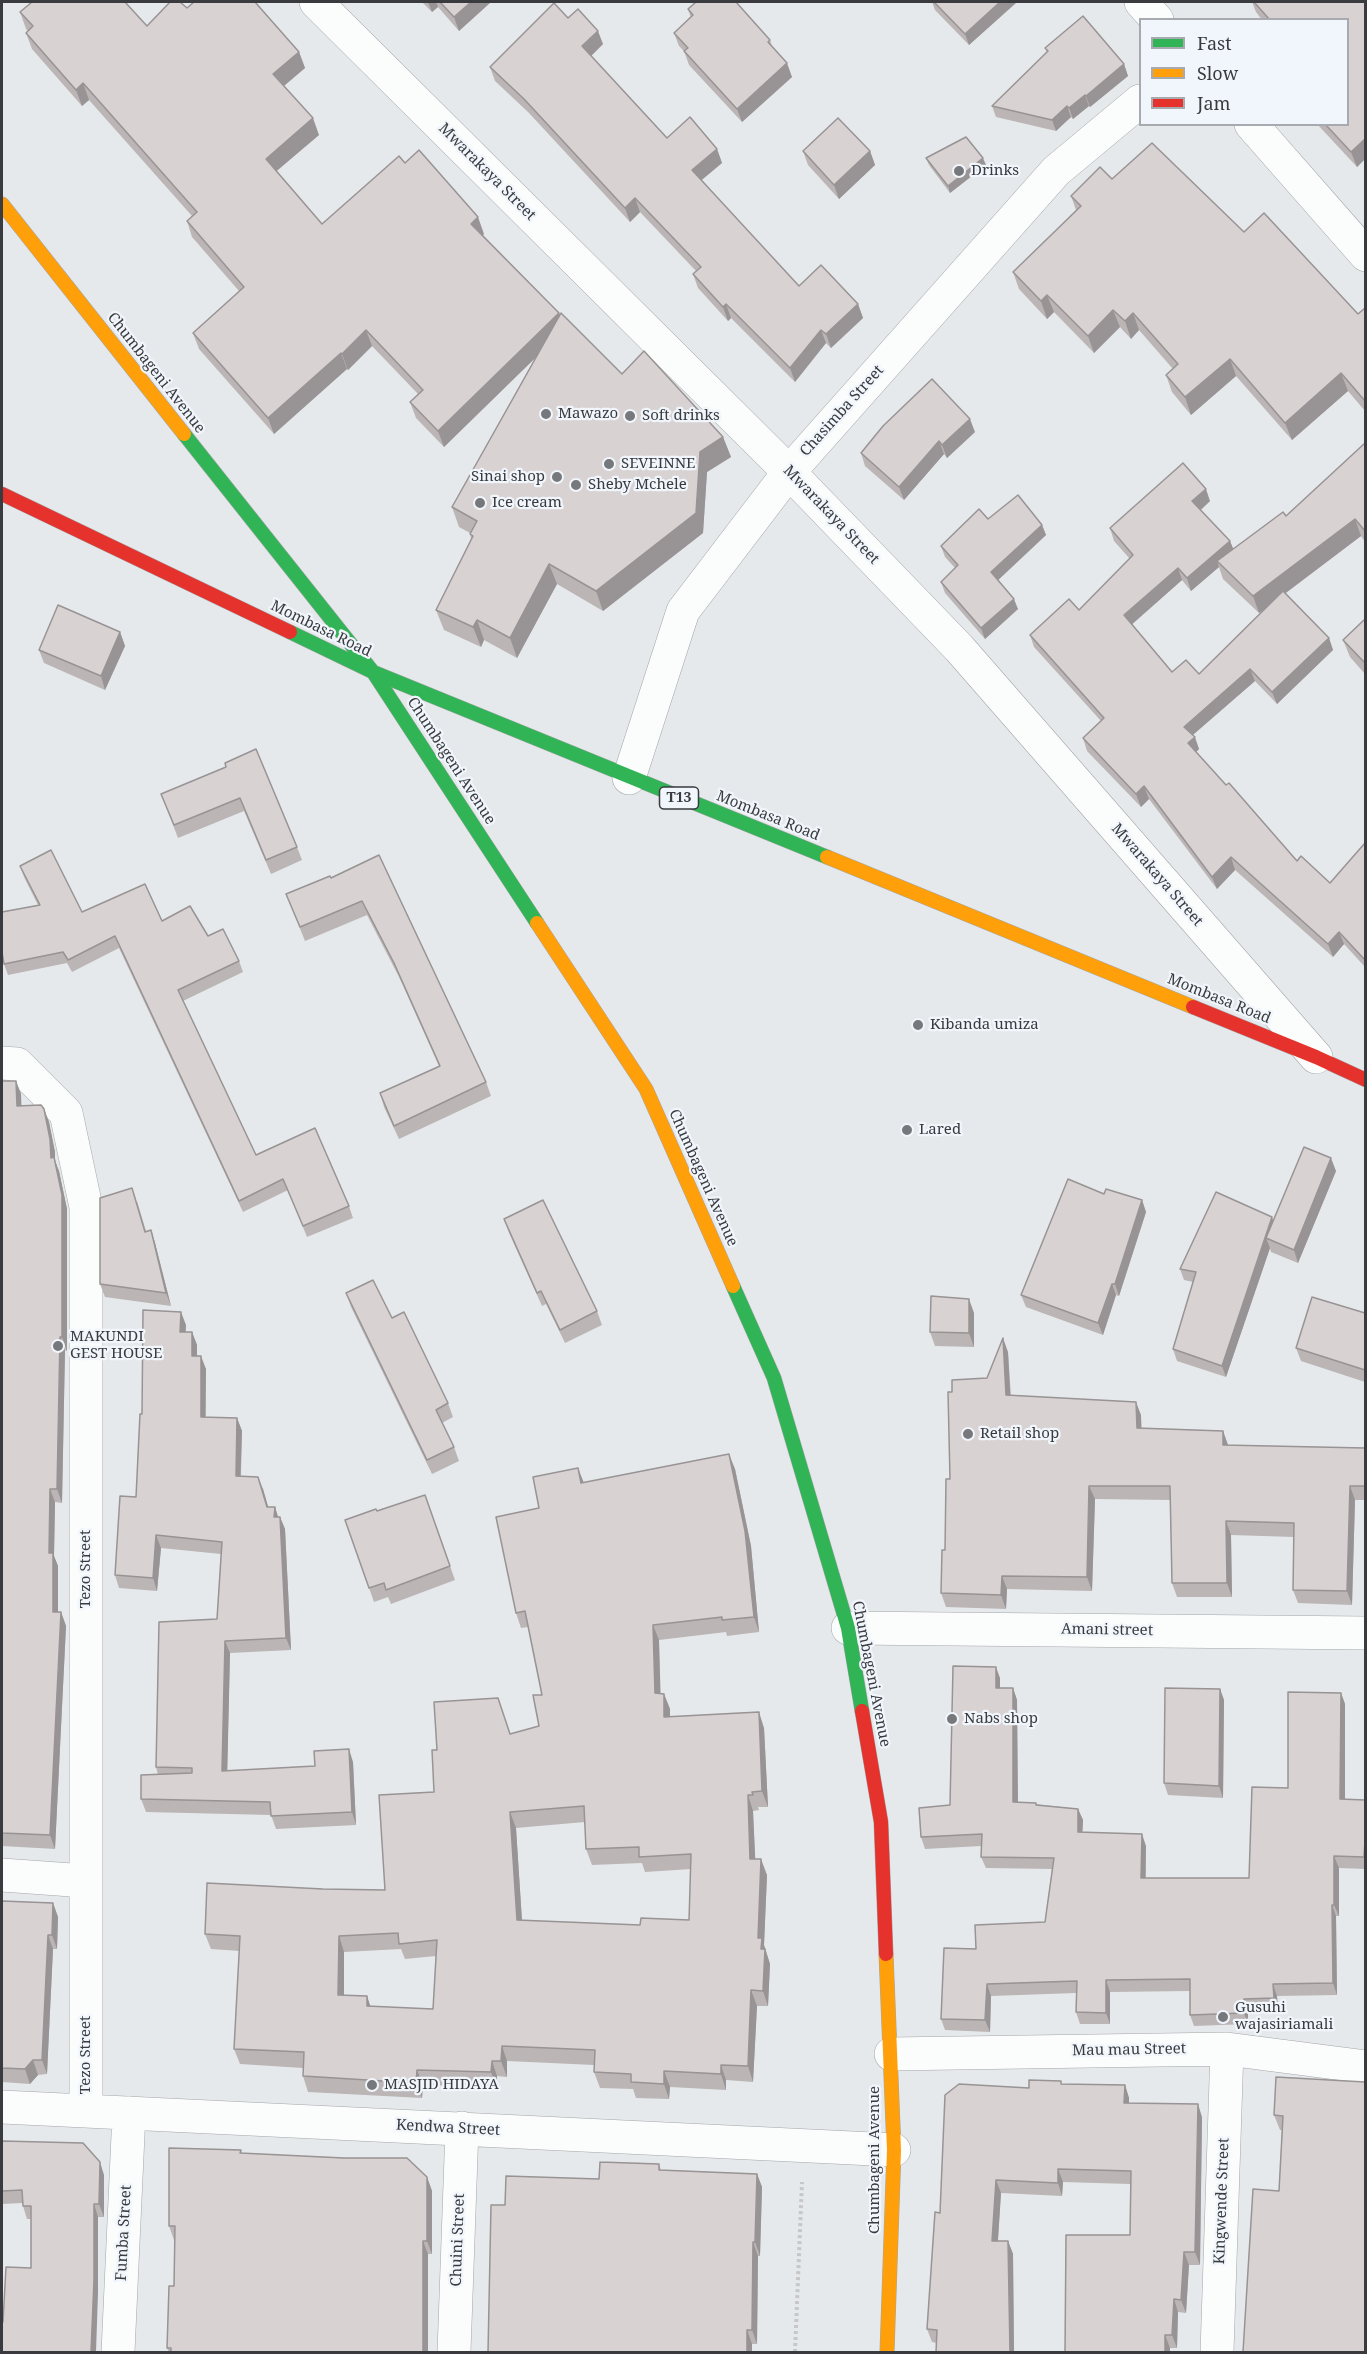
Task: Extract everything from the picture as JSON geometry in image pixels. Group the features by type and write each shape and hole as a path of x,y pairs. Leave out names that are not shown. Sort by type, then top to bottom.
{"main road":[{"name":"Chumbageni Avenue","path":"2,204 373,672 646,1089 774,1378 848,1628 880,1822 894,2150 887,2352"},
{"name":"Mombasa Road","path":"2,494 373,672 1316,1057 1365,1080"}],"street":[{"name":"Mwarakaya Street","path":"316,2 789,472 959,648 1316,1057"},
{"path":"1141,2 1155,18"},
{"name":"Chasimba Street","path":"629,778 682,611 789,472 1056,171 1139,102"},
{"path":"1253,126 1365,255"},
{"name":"Tezo Street","path":"2,1063 17,1064 66,1113 86,1207 86,2111"},
{"name":"Amani street","path":"848,1628 1365,1633"},
{"path":"2,1875 86,1881"},
{"name":"Mau mau Street","path":"891,2054 1227,2049 1365,2067"},
{"name":"Kingwende Street","path":"1217,2352 1227,2049"},
{"name":"Kendwa Street","path":"2,2107 894,2150"},
{"name":"Fumba Street","path":"118,2352 129,2113"},
{"name":"Chuini Street","path":"454,2352 462,2128"}],"path":[{"path":"795,2352 803,2145"}],"building":[{"path":"32,2 125,2 147,26 170,2 180,2 187,8 194,2 255,2 299,52 273,74 313,118 266,159 322,224 399,156 405,163 419,150 478,217 471,224 559,313 438,431 410,402 423,390 366,330 342,354 268,418 193,333 244,287 187,221 197,212 83,83 76,90 26,33 33,26 20,12"},
{"path":"440,2 471,2 454,17"},
{"path":"696,2 736,2 787,63 737,109 684,51 688,48 674,33 693,15 688,9"},
{"path":"934,2 1000,2 965,34"},
{"path":"1254,2 1365,2 1365,139 1351,152 1327,126 1349,126 1349,18 1268,18"},
{"path":"554,3 568,18 578,9 598,31 582,46 667,138 690,117 717,149 692,170 799,286 821,265 858,304 826,334 821,330 790,368 726,304 723,307 693,274 701,267 635,198 625,208 524,99 490,67"},
{"path":"1083,16 1124,64 1086,96 1069,108 1067,106 1052,120 992,106 1048,51 1045,48"},
{"path":"838,118 870,151 834,185 803,151"},
{"path":"966,137 983,158 948,186 926,158"},
{"path":"1152,143 1244,232 1264,213 1358,314 1365,308 1365,401 1341,373 1285,423 1230,359 1185,397 1166,375 1178,364 1133,313 1125,321 1113,310 1088,336 1047,295 1041,301 1013,272 1081,206 1071,196 1100,167 1112,179"},
{"path":"561,313 622,374 644,351 723,437 700,452 696,513 596,591 549,564 510,638 477,620 473,627 436,610 473,536 470,534 477,521 452,507"},
{"path":"932,379 970,419 942,445 939,441 899,487 861,453 883,426"},
{"path":"1365,443 1365,531 1355,519 1253,596 1217,561 1283,512 1286,516"},
{"path":"1183,463 1206,489 1192,501 1230,541 1187,578 1178,568 1124,615 1172,672 1186,660 1199,674 1283,591 1329,638 1272,692 1250,669 1184,727 1195,737 1188,743 1226,785 1229,783 1297,861 1301,856 1330,883 1365,843 1365,960 1339,932 1328,944 1231,857 1212,877 1144,786 1136,794 1083,738 1104,718 1030,635 1069,599 1079,610 1133,555 1110,528"},
{"path":"1018,495 1042,525 991,572 1014,599 981,628 941,582 958,565 941,546 979,509 988,519"},
{"path":"58,605 120,632 101,676 39,650"},
{"path":"1365,619 1365,663 1343,640"},
{"path":"256,749 297,847 266,860 240,798 174,825 161,794 226,767 225,763"},
{"path":"51,850 82,912 145,884 162,921 190,906 208,936 223,929 239,961 178,990 256,1155 315,1128 349,1206 303,1226 283,1179 239,1201 115,936 68,960 63,952 4,964 2,912 40,905 20,866"},
{"path":"379,855 486,1082 394,1126 380,1093 440,1066 394,963 362,901 300,927 286,894 330,876 331,878"},
{"path":"2,1081 16,1081 17,1106 41,1105 44,1109 51,1158 54,1157 62,1195 62,1337 60,1337 57,1489 50,1489 49,1553 53,1553 53,1612 61,1612 50,1835 2,1833"},
{"path":"1304,1147 1331,1158 1294,1250 1266,1238"},
{"path":"1068,1179 1104,1194 1106,1189 1142,1200 1115,1284 1112,1284 1098,1323 1021,1295"},
{"path":"132,1188 145,1232 151,1230 166,1293 100,1284 100,1198"},
{"path":"1216,1192 1272,1217 1222,1366 1173,1349 1196,1272 1180,1269"},
{"path":"543,1200 597,1311 560,1330 541,1291 537,1293 504,1219"},
{"path":"373,1280 392,1318 404,1312 448,1403 436,1410 454,1447 427,1460 346,1293"},
{"path":"931,1296 969,1299 969,1333 930,1332"},
{"path":"1312,1297 1365,1313 1365,1370 1296,1348"},
{"path":"143,1310 181,1312 180,1332 192,1332 192,1356 201,1356 201,1417 237,1418 236,1476 258,1477 267,1507 275,1507 274,1517 280,1517 286,1638 225,1641 222,1771 315,1766 314,1751 349,1749 352,1812 271,1816 270,1802 141,1799 141,1775 192,1773 192,1768 156,1767 159,1622 217,1619 222,1542 156,1535 153,1578 115,1575 120,1496 136,1497 140,1414 142,1414"},
{"path":"1003,1338 1006,1395 1136,1402 1137,1428 1223,1431 1223,1445 1365,1448 1365,1486 1350,1486 1347,1591 1293,1590 1294,1523 1226,1521 1227,1583 1172,1583 1170,1486 1089,1486 1087,1577 1002,1576 1001,1595 941,1593 942,1550 945,1550 946,1479 950,1479 948,1392 952,1392 952,1380 987,1378"},
{"path":"729,1454 745,1531 754,1617 722,1620 722,1617 653,1625 655,1693 664,1694 664,1717 759,1712 762,1791 748,1795 750,1859 761,1859 758,1938 762,1938 761,1949 765,1949 763,1991 751,1990 748,2066 721,2065 721,2074 664,2071 664,2084 631,2082 631,2074 594,2072 595,2050 502,2046 501,2061 492,2061 491,2072 417,2070 416,2083 303,2076 304,2052 234,2049 240,1936 205,1934 207,1883 385,1890 379,1795 434,1792 432,1750 437,1750 434,1702 498,1698 510,1734 539,1726 533,1695 542,1695 525,1611 516,1613 496,1517 539,1508 533,1477 578,1468 581,1483","holes":["584,1806 586,1849 639,1847 639,1857 691,1854 689,1920 641,1918 640,1925 517,1920 510,1812","398,1933 399,1944 437,1940 433,2009 367,2006 367,1996 338,1995 339,1936"]},
{"path":"425,1495 450,1566 386,1590 384,1583 369,1588 345,1520"},
{"path":"953,1666 996,1667 996,1688 1013,1688 1013,1802 1078,1809 1078,1832 1142,1834 1141,1878 1249,1878 1252,1787 1288,1788 1288,1692 1341,1693 1340,1799 1365,1800 1365,1840 1364,1857 1334,1856 1333,1983 1273,1984 1274,1998 1244,1999 1244,2013 1190,2015 1190,1979 1106,1980 1106,2013 1076,2012 1077,1981 987,1984 985,2020 941,2019 944,1948 976,1949 975,1925 1045,1922 1054,1858 981,1857 982,1834 921,1837 919,1808 950,1805"},
{"path":"1165,1688 1220,1689 1219,1786 1164,1783"},
{"path":"2,1901 53,1903 52,1935 48,1935 42,2060 33,2060 25,2069 2,2068"},
{"path":"1276,2077 1365,2082 1365,2352 1243,2352 1253,2189 1279,2191 1283,2116 1274,2115"},
{"path":"1029,2080 1061,2081 1061,2084 1125,2085 1124,2103 1198,2104 1195,2252 1184,2252 1181,2300 1174,2299 1172,2335 1165,2335 1165,2352 1065,2352 1066,2235 1130,2235 1131,2171 1058,2169 1058,2183 996,2180 992,2241 1008,2241 1010,2352 936,2352 937,2330 927,2329 935,2212 940,2213 945,2095 959,2084 1029,2088"},
{"path":"2,2141 83,2143 100,2162 99,2204 94,2204 91,2352 2,2352 6,2267 31,2268 31,2206 23,2206 22,2190 2,2191"},
{"path":"169,2148 241,2150 240,2153 344,2158 407,2158 427,2177 427,2241 423,2241 423,2352 171,2352 171,2348 167,2348 169,2286 174,2286 175,2226 169,2226"},
{"path":"600,2162 659,2164 659,2170 757,2174 755,2242 753,2242 752,2330 747,2330 747,2352 488,2352 491,2205 505,2205 506,2176 599,2179"}],"traffic: fast":[{"path":"184,434 373,672 537,923"},
{"path":"290,632 373,672 827,857"},
{"path":"733,1286 774,1378 848,1628 862,1711"}],"traffic: slow":[{"path":"2,204 184,434"},
{"path":"827,857 1193,1007"},
{"path":"537,923 646,1089 733,1286"},
{"path":"886,1954 894,2150 887,2352"}],"traffic: jam":[{"path":"2,494 290,632"},
{"path":"1193,1007 1366,1080"},
{"path":"862,1711 881,1822 886,1954"}],"place":[{"name":"Drinks","path":"959,171"},
{"name":"Mawazo","path":"546,414"},
{"name":"Soft drinks","path":"630,416"},
{"name":"SEVEINNE","path":"609,464"},
{"name":"Sinai shop","path":"557,477"},
{"name":"Sheby Mchele","path":"576,485"},
{"name":"Ice cream","path":"480,503"},
{"name":"Kibanda umiza","path":"918,1025"},
{"name":"Lared","path":"907,1130"},
{"name":"MAKUNDI GEST HOUSE","path":"58,1346"},
{"name":"Retail shop","path":"968,1434"},
{"name":"Nabs shop","path":"952,1719"},
{"name":"Gusuhi wajasiriamali","path":"1223,2017"},
{"name":"MASJID HIDAYA","path":"372,2085"}]}
